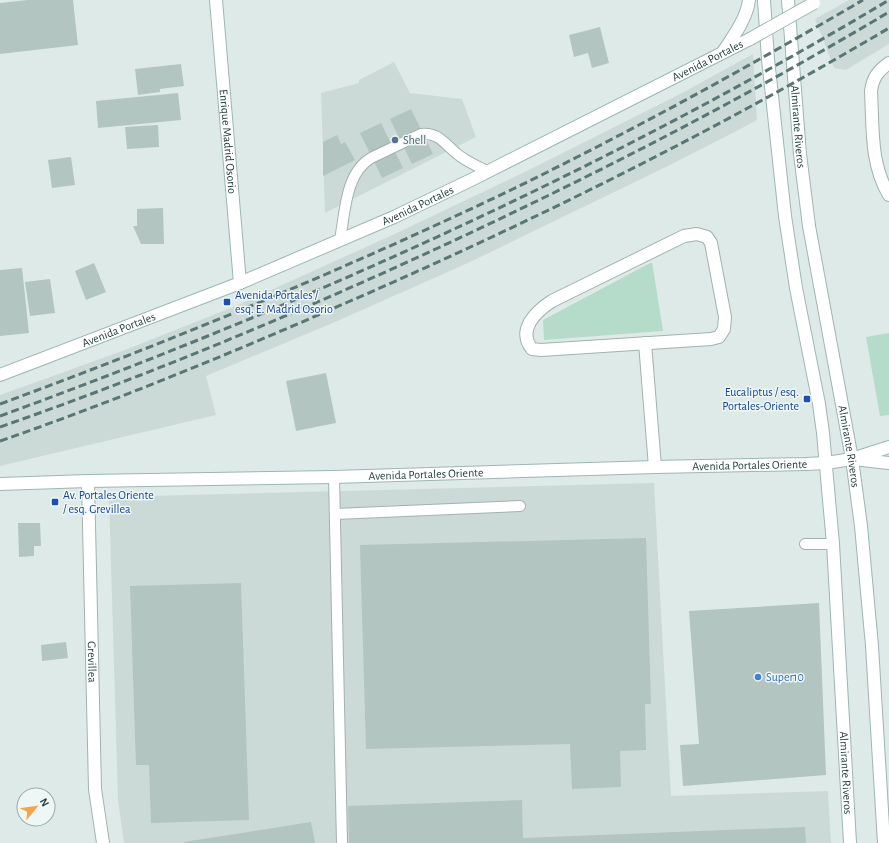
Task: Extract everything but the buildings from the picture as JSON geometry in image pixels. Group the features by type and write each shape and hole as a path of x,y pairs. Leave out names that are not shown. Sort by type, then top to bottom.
{"main road":[{"name":"Enrique Madrid Osorio","path":"216,0 240,283"},
{"path":"723,52 748,8 749,0"},
{"name":"Almirante Riveros","path":"764,0 768,59 784,216 796,288 819,404 826,463 833,544 850,843"},
{"name":"Almirante Riveros","path":"788,0 800,154 808,226 852,459 861,526 885,801 884,843"},
{"name":"Avenida Portales","path":"0,375 240,283 394,217 750,39 817,1"},
{"path":"889,63 879,71 872,81 875,157 879,174 889,195"},
{"path":"697,234 707,237 712,243 725,317 724,329 719,337 711,339 645,343 541,350 532,349 527,343 526,332 530,322 540,308 552,301 684,236 697,234"},
{"path":"645,343 655,467"},
{"name":"Avenida Portales Oriente","path":"0,484 334,477 826,463 852,459 889,447"},
{"name":"Avenida Portales Oriente","path":"852,459 889,463"},
{"name":"Grevillea","path":"88,481 95,789 103,843"}],"lane":[{"path":"340,240 347,200 352,182 360,168 371,158 422,134 428,133 434,135 445,142 457,154 487,171"},
{"path":"334,477 342,843"},
{"path":"335,514 520,506"},
{"path":"805,544 833,544"}],"shaded area":[{"path":"849,0 889,0 889,44 846,70 834,68 815,19"},
{"path":"753,54 757,120 748,125 668,166 468,263 335,322 206,376 216,415 0,466 0,395 125,350 238,305 399,232 531,169 682,93"},
{"path":"394,62 410,93 462,99 476,137 325,213 321,93 359,83 359,80"},
{"path":"654,483 671,796 828,791 831,843 124,843 118,800 109,497"}],"green space":[{"path":"652,262 663,331 544,340 543,320"},
{"path":"889,333 889,415 880,416 866,337"}],"railway":[{"path":"0,404 195,329 450,219 513,189 646,121 777,50 863,0"},
{"path":"0,416 115,373 229,327 454,229 565,176 675,120 783,62 889,0"},
{"path":"0,427 56,407 221,343 276,320 496,221 667,136 779,75 889,12"},
{"path":"0,441 88,409 219,357 348,302 487,240 690,139 889,28"}],"place":[{"name":"Shell","path":"395,140"},
{"name":"Avenida Portales / esq. E. Madrid Osorio","path":"227,302"},
{"name":"Eucaliptus / esq. Portales-Oriente","path":"807,399"},
{"name":"Av. Portales Oriente / esq. Grevillea","path":"55,502"},
{"name":"Super10","path":"758,677"}]}
